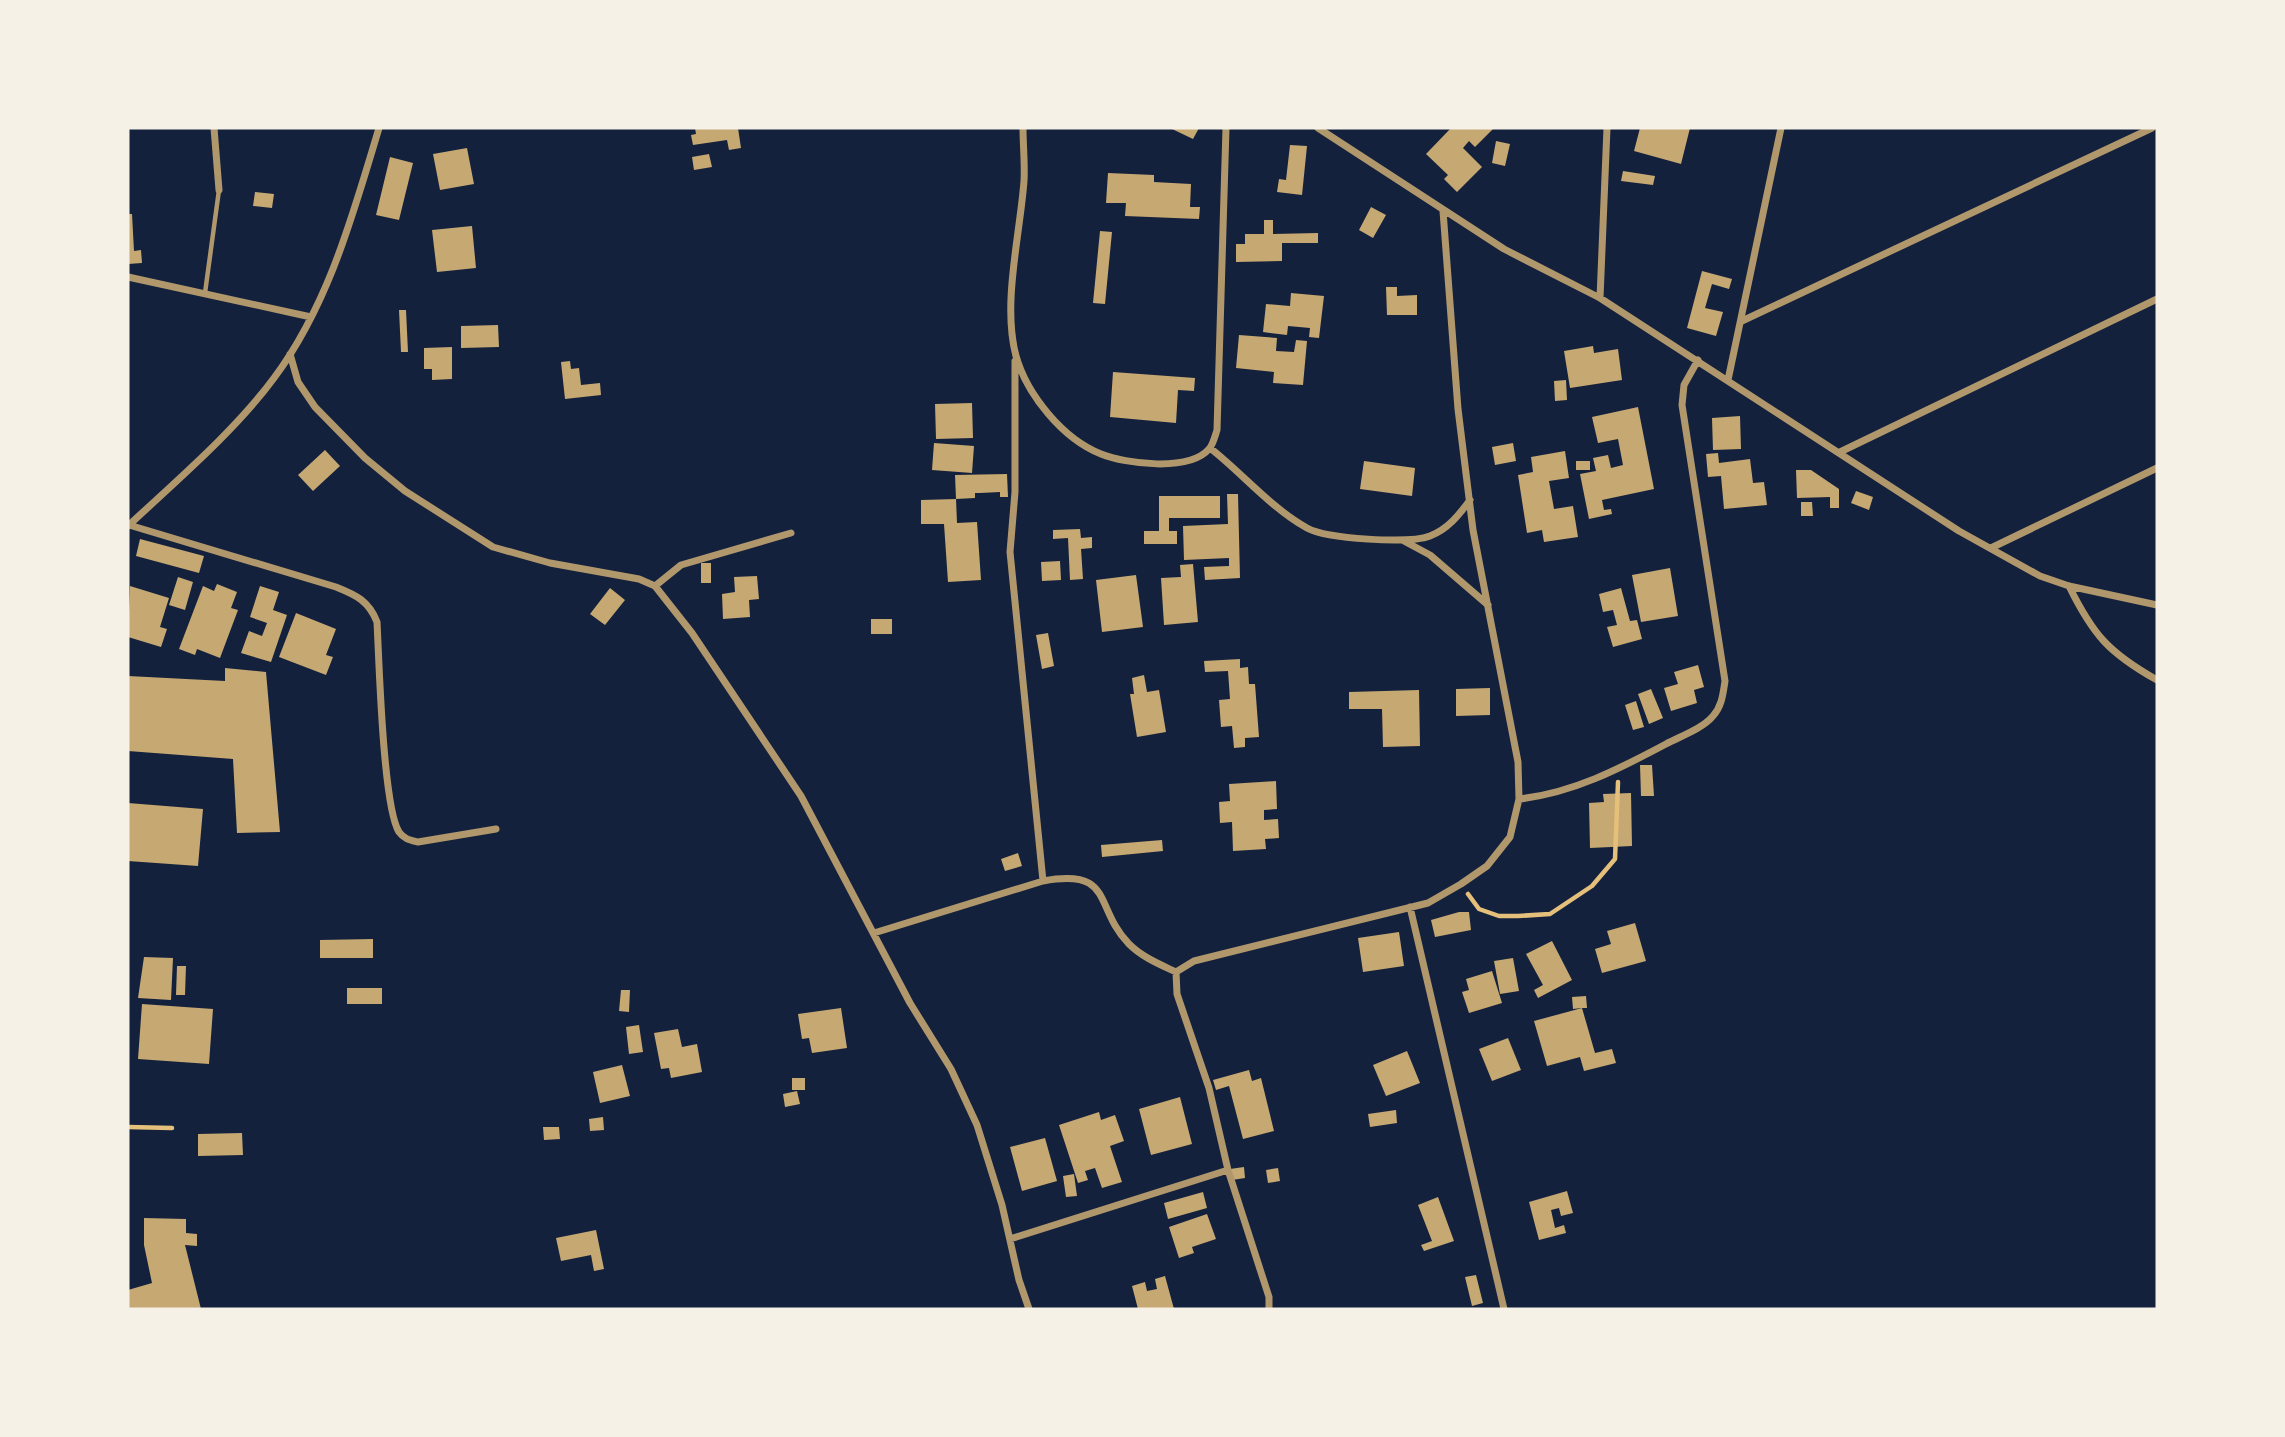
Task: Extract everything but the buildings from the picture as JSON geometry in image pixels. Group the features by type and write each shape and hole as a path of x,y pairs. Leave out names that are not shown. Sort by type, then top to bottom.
{"street":[{"path":"214,128 219,190"},
{"path":"128,526 176,482 234,422 273,379 290,354 311,317 345,242 379,128"},
{"path":"1023,128 1024,179 1012,315 1015,354 1015,492 1010,552 1043,881"},
{"path":"1015,354 1024,380 1051,416 1101,454 1164,464 1199,457 1210,448 1217,430 1226,128"},
{"path":"1318,128 1504,250 1601,298 1959,531 1993,547 2040,576 2069,586 2157,605"},
{"path":"1601,298 1607,128"},
{"path":"1728,380 1781,128"},
{"path":"1742,321 2152,128"},
{"path":"1176,972 1194,961 1428,903 1488,866 1510,837 1519,799 1518,762 1470,499 1458,409 1443,211"},
{"path":"128,277 311,317"},
{"path":"1840,452 2157,299"},
{"path":"290,354 298,382 314,407 405,491 457,527 493,547 550,562 639,579 655,586 716,667 801,796 910,1003 951,1069 977,1125 1029,1309"},
{"path":"1519,799 1545,796 1618,770 1698,727 1713,717 1722,703 1725,681 1682,405 1685,385 1698,360"},
{"path":"1210,448 1308,528 1403,540 1428,537 1443,530 1470,499"},
{"path":"1993,547 2157,468"},
{"path":"128,526 336,587 361,597 372,608 377,622 384,738 394,818 399,831 406,839 418,842 496,829"},
{"path":"655,586 681,565 791,533"},
{"path":"1403,540 1430,555 1489,606"},
{"path":"2069,586 2095,635 2130,663 2157,680"},
{"path":"874,933 1043,881 1067,877 1085,880 1103,900 1126,942 1142,956 1176,972"},
{"path":"1410,907 1504,1309"},
{"path":"1176,972 1177,994 1209,1088 1228,1170 1269,1297 1269,1309"},
{"path":"1010,1239 1228,1170"}],"lane":[{"path":"205,293 219,190"}],"path":[{"path":"1461,884 1479,909 1499,916 1550,914 1592,886 1615,859 1618,770"},
{"path":"128,1127 172,1128"}]}
